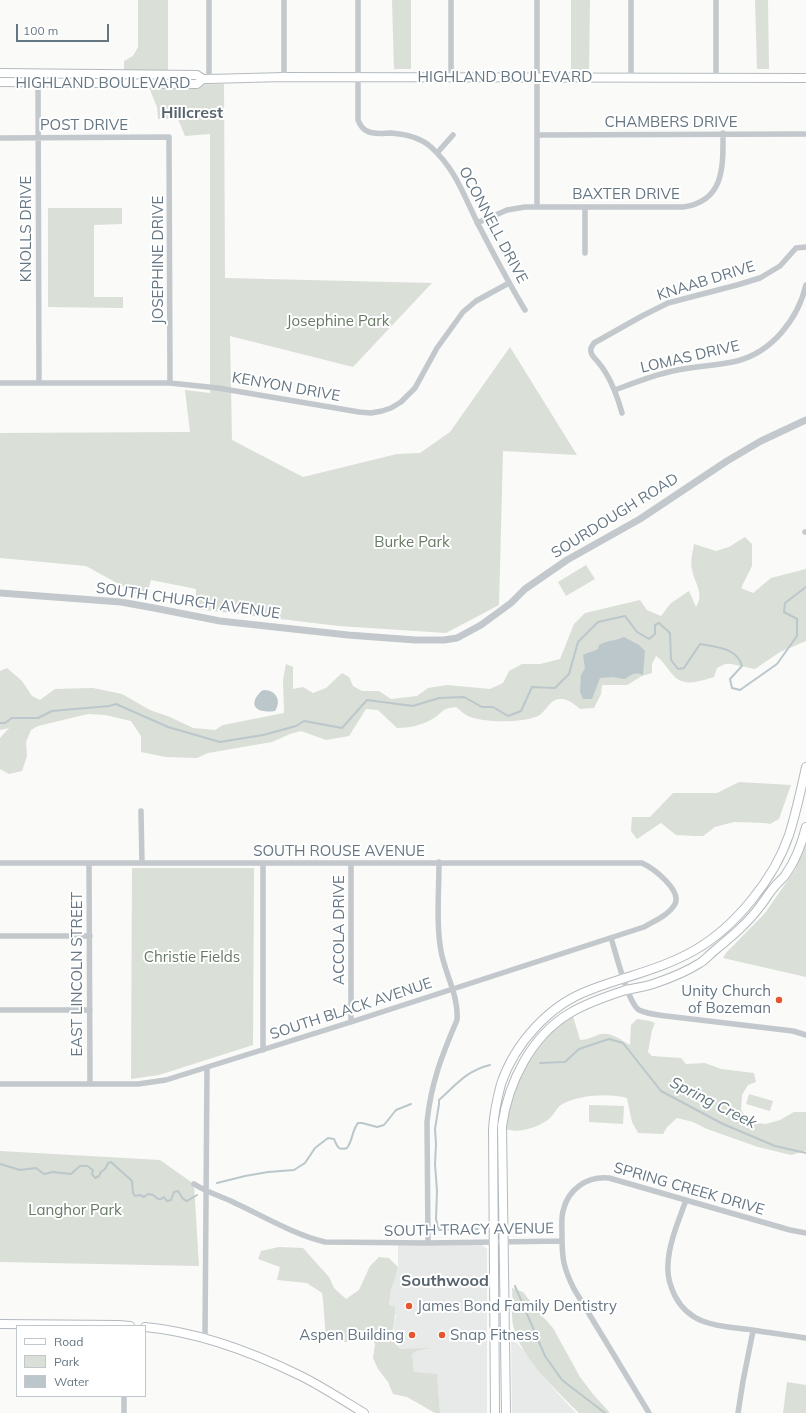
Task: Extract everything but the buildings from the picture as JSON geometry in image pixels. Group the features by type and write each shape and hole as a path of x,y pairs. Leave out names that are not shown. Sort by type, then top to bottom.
{"main road":[{"name":"HIGHLAND BOULEVARD","path":"0,73 38,78 197,84 206,79 284,77 806,78"},
{"name":"HIGHLAND BOULEVARD","path":"0,82 38,78"},
{"path":"495,1413 493,1129 496,1105 502,1083 509,1066 524,1041 537,1026 558,1007 589,990 651,971 696,950 736,918 766,881 779,858 789,836 806,768"},
{"path":"506,1413 502,1126 504,1109 514,1079 528,1055 555,1023 570,1013 590,1003 626,990 652,984 700,963 734,935 761,905 776,884 785,876 796,855 806,827"},
{"path":"0,1324 64,1325"},
{"path":"146,1327 176,1331 205,1338 261,1358 302,1376 364,1413"}],"street":[{"path":"206,79 210,0"},
{"path":"284,0 284,77"},
{"path":"358,0 358,77"},
{"path":"450,0 451,77"},
{"path":"537,0 537,207"},
{"path":"631,0 631,77"},
{"path":"716,0 716,77"},
{"name":"OCONNELL DRIVE","path":"358,77 358,120 363,129 368,132 400,134 417,139 428,144 446,162 456,177 477,223 525,310"},
{"name":"KNOLLS DRIVE","path":"38,78 39,383"},
{"name":"CHAMBERS DRIVE","path":"537,135 723,133 806,134"},
{"name":"BAXTER DRIVE","path":"477,223 515,208 691,206 708,196 719,182 723,162 723,133"},
{"path":"437,153 453,135"},
{"name":"POST DRIVE","path":"0,138 169,137"},
{"name":"JOSEPHINE DRIVE","path":"169,137 170,383"},
{"path":"585,207 585,253"},
{"name":"KNAAB DRIVE","path":"615,390 604,371 592,356 590,348 599,340 668,303 760,278 780,266 796,248 806,247"},
{"name":"KENYON DRIVE","path":"0,383 170,383 218,388 371,413 391,408 401,402 415,388 437,348 463,312 476,301 509,283"},
{"name":"LOMAS DRIVE","path":"615,390 646,378 671,371 722,364 739,360 754,354 770,343 783,331 795,315 804,294 806,285"},
{"path":"615,390 622,413"},
{"name":"SOURDOUGH ROAD","path":"444,640 457,638 481,625 525,589 567,560 640,519 760,441 806,420"},
{"name":"SOUTH CHURCH AVENUE","path":"0,593 121,602 220,621 348,636 390,639 444,640"},
{"path":"142,811 142,863"},
{"path":"428,1243 429,1106 437,1068 457,1020 456,1002 443,962 439,932 439,862"},
{"name":"SOUTH ROUSE AVENUE","path":"0,863 642,863 654,870 670,885"},
{"name":"EAST LINCOLN STREET","path":"89,863 90,1084"},
{"path":"263,863 264,1050"},
{"name":"ACCOLA DRIVE","path":"351,863 351,1022"},
{"name":"SOUTH BLACK AVENUE","path":"0,1084 138,1084 156,1082 207,1068 644,927 670,911 675,904 676,897 670,885"},
{"path":"0,936 90,936"},
{"path":"611,938 626,990 638,1010 651,1014 765,1027 793,1031 806,1035"},
{"path":"0,1010 90,1010"},
{"path":"205,1338 207,1068"},
{"name":"SPRING CREEK DRIVE","path":"562,1241 562,1217 568,1198 579,1185 601,1177 790,1230 806,1233"},
{"name":"SOUTH TRACY AVENUE","path":"194,1184 206,1192 234,1203 309,1238 325,1242 428,1243 562,1241 562,1258 570,1281 649,1413"},
{"path":"686,1200 668,1258 668,1277 680,1305 689,1314 700,1321 724,1327 806,1338"},
{"path":"738,1413 753,1331"},
{"path":"124,1397 124,1413"}],"shaded area":[{"path":"398,1245 482,1245 487,1249 487,1413 440,1413 437,1375 414,1373 412,1354 417,1351 428,1349 401,1349 394,1341 394,1323 396,1316 389,1305 391,1289 398,1267"},
{"path":"511,1340 518,1344 552,1387 576,1413 512,1413"}],"green space":[{"path":"138,0 168,0 168,71 124,70 124,61 133,56 138,47"},
{"path":"392,0 411,0 411,69 394,69"},
{"path":"571,0 590,0 589,72 571,72"},
{"path":"755,0 768,0 769,69 757,69"},
{"name":"Burke Park","path":"224,84 225,278 432,283 353,367 230,336 232,440 303,477 397,454 420,453 450,432 510,347 577,455 503,451 499,605 446,633 339,626 196,609 196,589 151,580 146,599 86,566 0,558 0,433 190,432 185,390 210,393 210,134 185,136 178,119 158,119 157,107 148,85"},
{"path":"48,208 122,208 122,224 94,225 94,297 123,297 123,308 48,307"},
{"path":"745,537 752,544 752,566 741,588 753,593 771,578 806,569 806,641 780,652 755,669 725,664 717,668 714,677 698,682 687,682 677,679 656,656 652,664 652,673 642,676 627,685 602,685 601,694 594,708 580,709 568,700 559,699 550,704 538,716 523,720 493,721 466,715 456,707 445,710 434,718 421,724 411,727 397,728 378,710 366,709 349,736 326,740 301,731 272,742 208,753 197,758 166,757 141,752 141,736 131,721 105,715 88,714 38,726 31,730 26,742 27,756 22,771 9,774 0,769 0,738 9,728 0,730 0,671 7,668 22,681 32,696 40,700 55,689 93,688 122,694 150,710 170,717 193,728 215,730 223,725 284,713 283,680 286,664 293,667 293,689 303,687 313,693 326,688 342,673 349,677 353,686 362,691 379,691 391,699 417,696 428,688 447,685 490,689 503,683 509,671 522,664 540,664 560,659 574,624 585,613 640,600 647,610 661,616 671,603 689,591 696,607 699,593 691,566 694,544 716,551 729,547"},
{"path":"586,565 595,579 566,596 558,582"},
{"path":"739,782 791,785 779,819 770,824 734,822 715,827 703,836 676,835 661,823 637,839 631,831 632,817 650,817 673,793 717,793"},
{"path":"806,842 806,977 723,958 726,953 765,913 795,870"},
{"name":"Christie Fields","path":"132,868 254,868 253,1045 159,1075 131,1079"},
{"path":"573,1016 580,1040 601,1034 609,1034 630,1045 631,1025 637,1019 650,1021 655,1023 652,1030 648,1052 652,1056 681,1058 686,1064 705,1063 721,1069 754,1073 756,1082 748,1085 742,1095 741,1109 743,1113 756,1123 766,1124 780,1120 794,1112 806,1112 806,1151 791,1155 758,1147 707,1129 693,1122 677,1118 667,1127 663,1134 638,1133 632,1122 627,1098 620,1096 602,1095 576,1099 561,1105 549,1119 539,1125 517,1131 506,1129 510,1097 530,1058 552,1031"},
{"path":"749,1094 773,1101 770,1111 746,1104"},
{"path":"589,1105 624,1106 623,1124 589,1122"},
{"name":"Langhor Park","path":"0,1151 160,1160 194,1184 199,1266 0,1262"},
{"path":"279,1247 303,1248 329,1277 334,1288 346,1299 359,1290 370,1266 379,1257 389,1258 398,1267 391,1289 389,1305 395,1307 393,1338 401,1349 431,1348 417,1351 412,1354 414,1372 437,1374 440,1413 435,1413 407,1397 393,1394 388,1382 378,1369 373,1358 375,1344 372,1337 352,1342 326,1339 322,1293 307,1283 277,1280 280,1267 258,1259 261,1251"},
{"path":"512,1288 523,1292 553,1328 580,1377 610,1413 579,1413 550,1384 531,1361 517,1337 513,1325"},
{"path":"787,1382 806,1385 806,1413 783,1413"}],"water":[{"path":"624,637 639,645 645,651 643,675 634,674 625,679 612,677 600,678 592,699 583,699 580,692 581,675 585,668 583,655 598,649 599,645 602,643"},
{"path":"264,690 272,692 277,697 278,704 275,711 258,710 254,705 257,696"}],"waterway":[{"path":"0,723 5,723 12,718 38,718 52,711 109,706 116,704 168,727 220,742 263,735 296,726 304,721 342,728 367,700 413,706 439,698 464,697 482,707 493,707 508,716 521,711 532,687 555,688 569,674 578,642 598,622 625,616 637,632 649,639 655,634 655,625 659,623 670,633 671,660 678,669 684,668 700,644 726,649 736,655 742,666 730,679 732,688 740,690 777,664 797,636 797,619 784,612 785,603 806,587"},
{"name":"Spring Creek","path":"540,1063 565,1062 579,1049 609,1039 623,1043 661,1091 723,1124 775,1146 806,1153"},
{"path":"478,1229 439,1230 436,1219 437,1191 435,1129 439,1100 468,1074 490,1065"},
{"name":"Spring Creek","path":"217,1183 268,1172 294,1170 305,1163 315,1148 328,1138 334,1139 337,1146 340,1148 347,1148 358,1123 377,1127 384,1125 396,1110 411,1104"},
{"name":"Spring Creek","path":"0,1164 20,1170 36,1168 44,1174 53,1172 71,1174 80,1166 87,1166 93,1170 92,1174 95,1178 99,1176 108,1163 111,1162 132,1181 133,1193 135,1196 140,1195 144,1197 148,1194 153,1195 158,1199 164,1197 167,1201 171,1200 174,1192 178,1191 183,1199 187,1201 197,1195"},
{"path":"515,1286 545,1356 562,1380 605,1413"}],"place":[{"name":"Unity Church of Bozeman","path":"779,1000"},
{"name":"James Bond Family Dentistry","path":"409,1306"},
{"name":"Aspen Building","path":"412,1335"},
{"name":"Snap Fitness","path":"442,1335"}],"district":[{"name":"Hillcrest","path":"192,113"},
{"name":"Southwood","path":"445,1281"}],"park label":[{"name":"Josephine Park","path":"338,321"}]}
